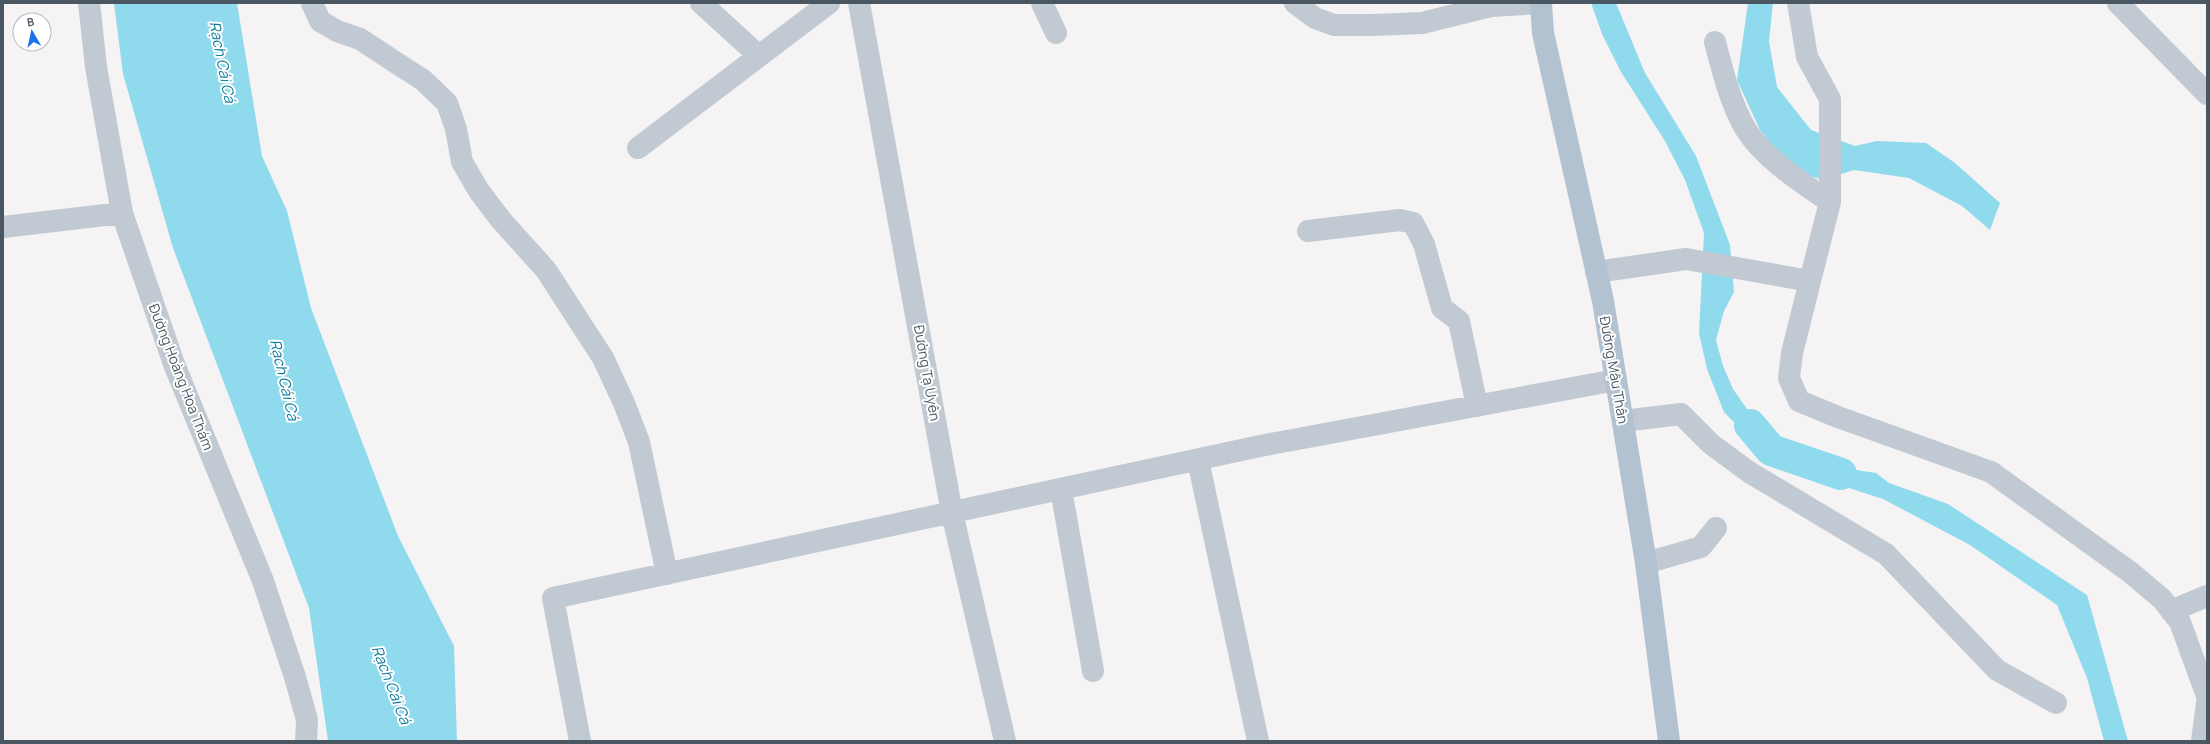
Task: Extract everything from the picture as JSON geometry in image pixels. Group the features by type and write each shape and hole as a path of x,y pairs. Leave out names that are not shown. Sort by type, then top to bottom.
{"main road":[{"name":"Đường Mậu Thân","path":"1541,3 1544,33 1596,272 1616,380 1646,564 1669,741"}],"street":[{"name":"Đường Hoàng Hoa Thám","path":"88,3 96,67 122,213 174,364 263,581 295,676 307,720 306,741"},
{"path":"312,3 320,21 337,31 360,39 423,80 447,103 456,129 462,162 479,191 501,220 546,270 603,358 624,403 639,442 667,574"},
{"path":"701,3 759,56"},
{"path":"638,148 829,3"},
{"name":"Đường Tạ Uyên","path":"859,3 952,512 1005,741"},
{"path":"1042,3 1056,33"},
{"path":"1295,3 1315,18 1334,25 1422,24 1491,6 1541,3"},
{"path":"1798,3 1807,57 1830,99 1830,202 1792,353 1789,378 1799,401 1838,417 1990,472 2130,572 2162,599 2180,622 2207,696"},
{"path":"2118,3 2207,94"},
{"path":"1715,42 1730,96 1746,130 1777,164 1830,202"},
{"path":"3,227 122,213"},
{"path":"1308,231 1400,220 1413,223 1424,244 1442,308 1459,321 1477,406"},
{"path":"1596,272 1686,259 1810,281"},
{"path":"580,741 553,598 1198,460 1616,380"},
{"path":"1623,421 1680,414 1711,444 1749,472 1886,554 1997,670 2056,704"},
{"path":"1198,460 1258,741"},
{"path":"1061,489 1093,671"},
{"path":"1646,564 1701,547 1716,528"},
{"path":"2171,611 2207,596"},
{"path":"2202,741 2207,703"}],"water":[{"name":"Rạch Cái Cá","path":"114,3 237,3 262,156 287,211 311,308 398,536 454,646 457,741 328,741 309,608 173,248 123,74"},
{"path":"1591,3 1616,3 1645,73 1696,156 1730,245 1734,292 1724,311 1716,340 1723,366 1733,389 1768,439 1781,454 1802,462 1876,473 1889,483 1948,504 2087,595 2128,741 2104,741 2087,678 2057,605 1970,545 1883,499 1774,464 1724,412 1707,369 1699,333 1704,233 1685,180 1665,141 1621,72 1602,34"},
{"path":"1748,3 1773,3 1769,41 1777,87 1811,130 1855,146 1877,141 1926,143 1955,163 2000,203 1990,230 1962,206 1909,178 1854,170 1822,180 1790,168 1760,130 1737,80"}],"waterway":[{"path":"1750,425 1771,450 1841,474"}]}
